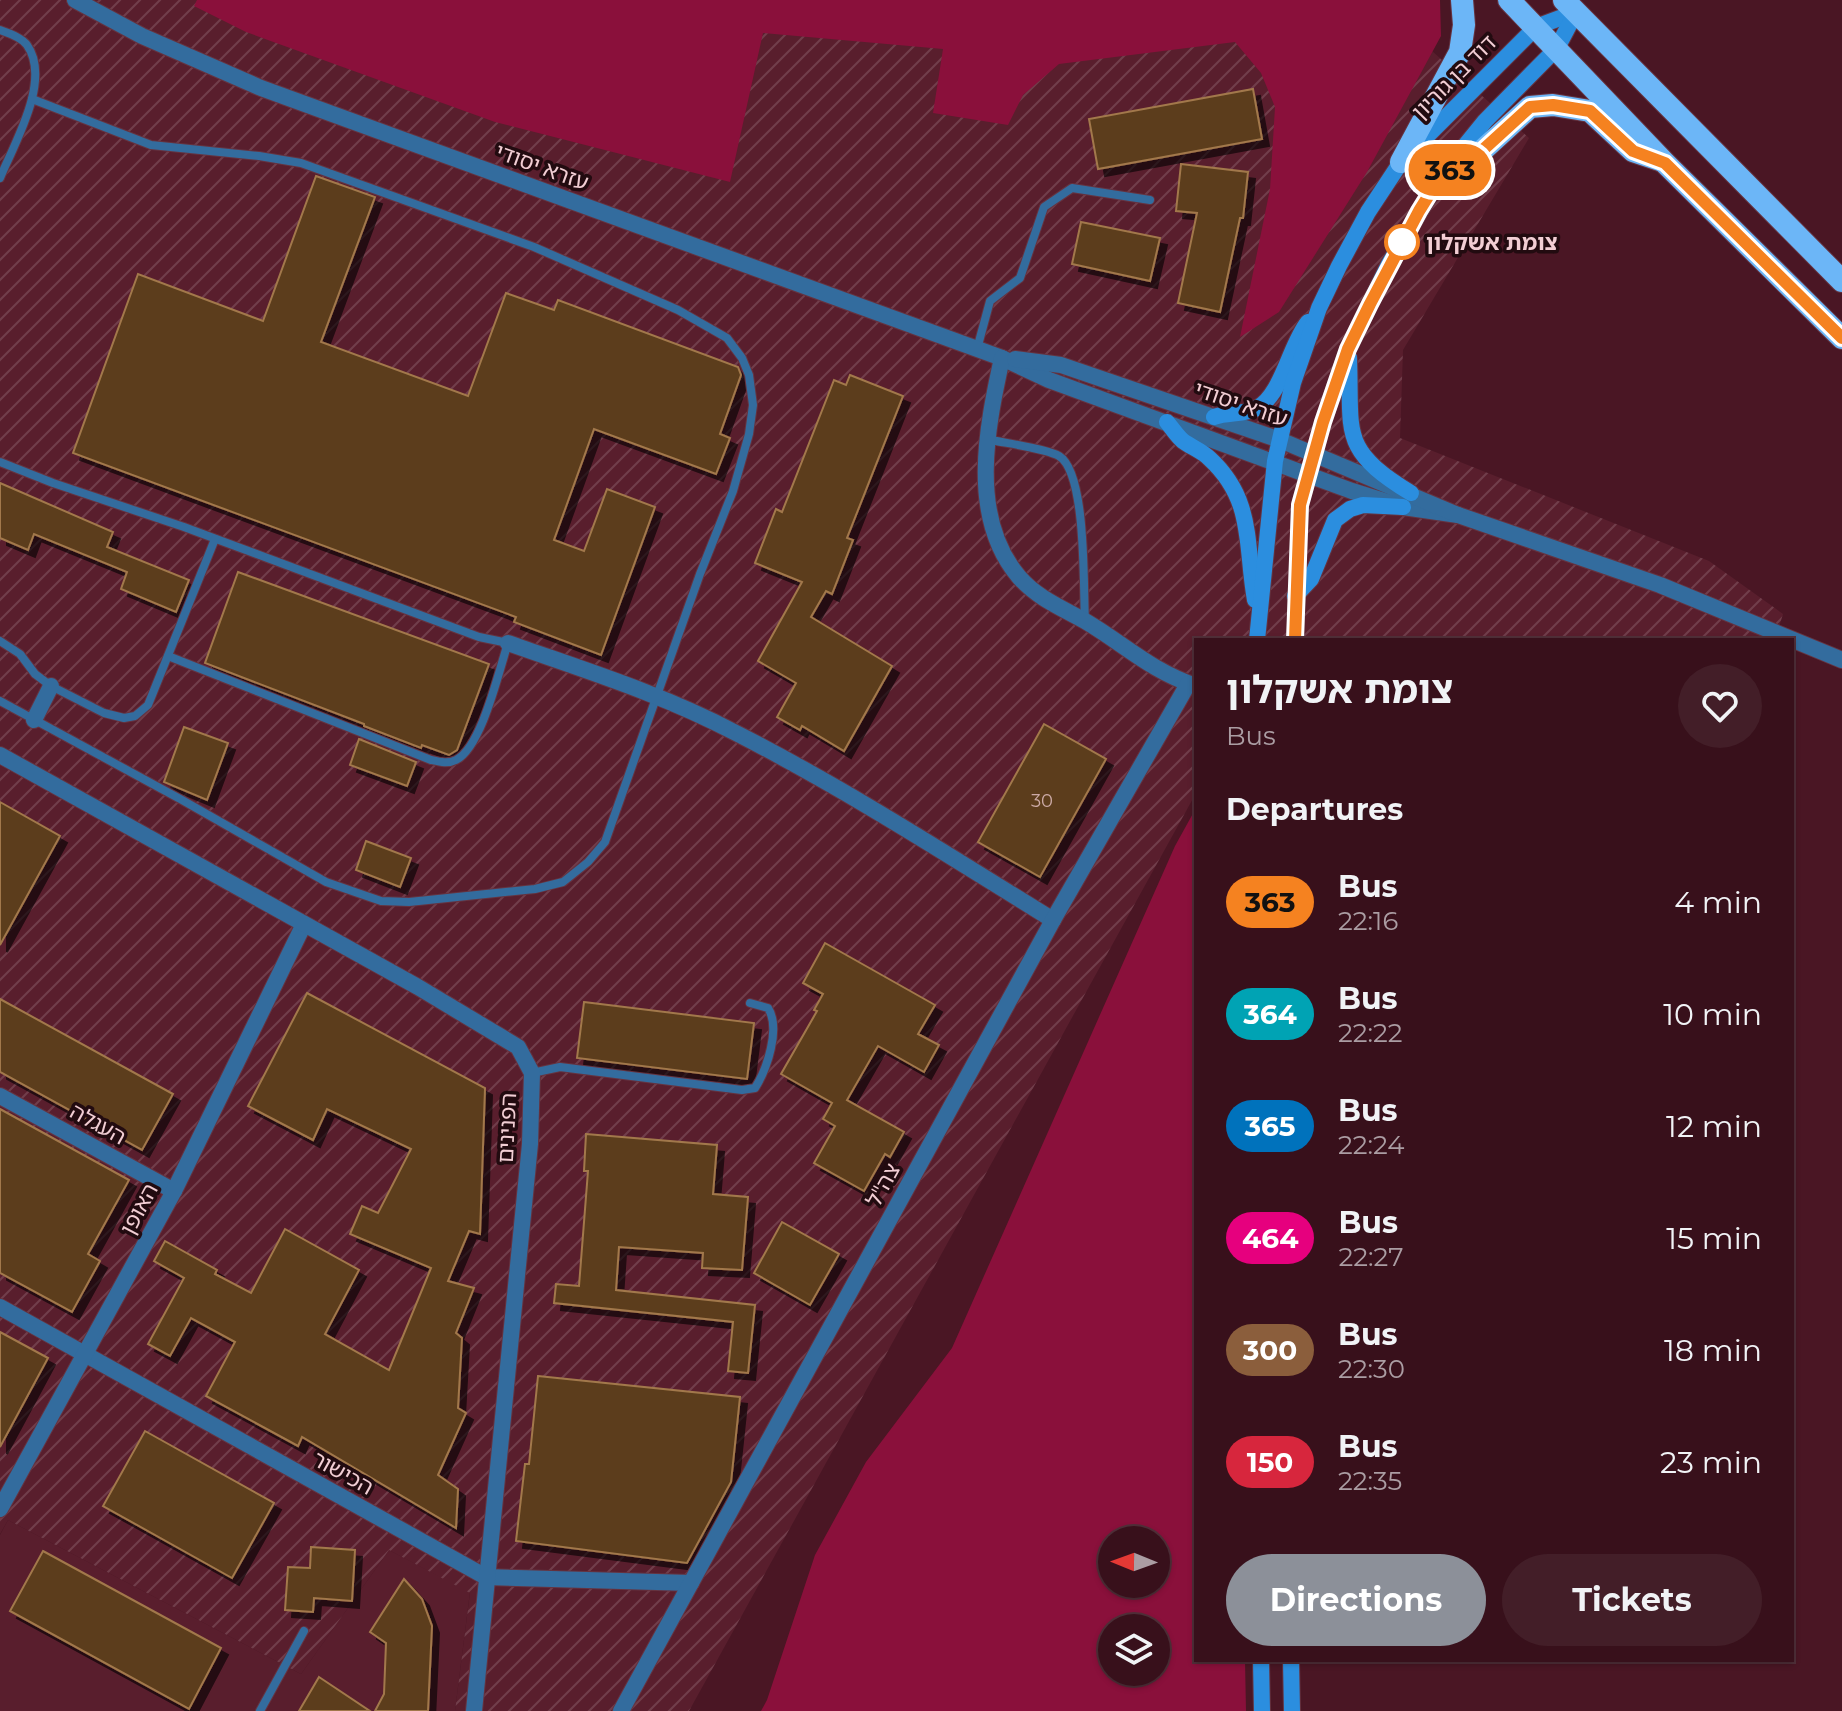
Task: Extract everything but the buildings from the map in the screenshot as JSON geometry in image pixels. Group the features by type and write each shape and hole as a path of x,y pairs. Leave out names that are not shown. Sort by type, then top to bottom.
{"highway":[{"path":"1401,162 1460,52 1464,25 1462,0"},
{"path":"1509,0 1665,163 1842,338"},
{"path":"1570,6 1842,281"},
{"path":"1442,174 1474,158 1530,107 1553,105 1590,111 1633,151 1665,163"}],"main road":[{"name":"דוד בן גוריון","path":"1257,638 1275,461 1293,383 1319,308 1368,212 1401,162 1536,27 1570,6"},
{"path":"1295,638 1300,505 1348,349 1389,264 1442,174 1485,121 1557,48 1570,6"},
{"path":"1214,417 1256,409 1270,395 1299,333 1319,308"},
{"path":"1348,349 1351,433 1359,451 1407,500"},
{"path":"1167,422 1182,440 1208,457 1235,488 1248,532 1251,580 1259,622"},
{"path":"1295,596 1311,579 1335,520 1350,509 1363,505 1407,500"},
{"path":"1261,1662 1262,1711"},
{"path":"1291,1662 1292,1711"}],"street":[{"name":"עזרא יסודי","path":"75,0 142,36 261,88 1002,358 1049,380 1308,475 1458,515 1660,585 1789,638"},
{"name":"עזרא יסודי","path":"1002,358 1061,365 1280,440 1407,500"},
{"path":"1002,358 986,439 989,499 996,538 1019,577 1052,605 1085,621 1156,670 1192,685"},
{"name":"עזרא יסודי","path":"1794,640 1842,660"},
{"path":"508,643 657,696 733,731 895,821 1053,920"},
{"name":"צה\"ל","path":"621,1711 1053,920 1192,685"},
{"path":"34,720 51,686"},
{"name":"הפנינים","path":"0,755 418,987 518,1047 532,1073 530,1144 474,1711"},
{"name":"האופן","path":"0,1509 174,1191 304,924"},
{"name":"העגלה","path":"0,1096 174,1191"},
{"name":"הכישור","path":"0,1307 486,1577 691,1583"}],"lane":[{"path":"0,30 26,42 36,62 32,99 0,178"},
{"path":"0,701 326,882 381,901 409,902 535,889 563,882 588,862 605,842 700,574 733,491 749,434 753,405 749,375 742,358 727,338 678,310 534,247 301,163 151,145 32,99"},
{"path":"977,350 990,301 1020,278 1044,207 1072,188 1150,200"},
{"path":"986,439 1060,457 1073,472 1081,521 1085,621"},
{"path":"0,462 479,637 508,643 469,749 457,759 445,763 168,656"},
{"path":"0,641 20,654 35,674 51,686 104,713 124,718 135,716 148,705 215,539"},
{"path":"532,1073 560,1067 742,1090 755,1088 762,1077 774,1029 774,1016 768,1008 750,1003"},
{"path":"260,1711 304,1631"}],"shaded area":[{"path":"0,0 1375,0 1529,138 1403,350 1400,438 1709,561 1783,614 1776,638 1194,638 1194,797 689,1711 455,1711 470,1593 389,1550 301,1674 8,1520 0,1534"},
{"path":"197,0 1440,0 1441,36 1367,172 1279,312 1240,337 1270,189 1275,107 1261,73 1235,42 1059,64 1023,95 1008,125 933,113 943,49 763,33 730,182 495,122 246,32 194,6"},
{"path":"1194,812 1194,1662 1245,1662 1246,1711 761,1711 815,1555 866,1462 952,1348 1175,846"},
{"path":"8,1520 301,1674 389,1550 470,1592 455,1711 0,1711 0,1535"}],"bus line":[{"name":"363","path":"1295,638 1300,505 1323,422 1348,349 1389,264 1442,174 1474,158 1530,107 1553,105 1590,111 1633,151 1665,163 1842,338"}],"place":[{"name":"צומת אשקלון","path":"1402,242"}]}
